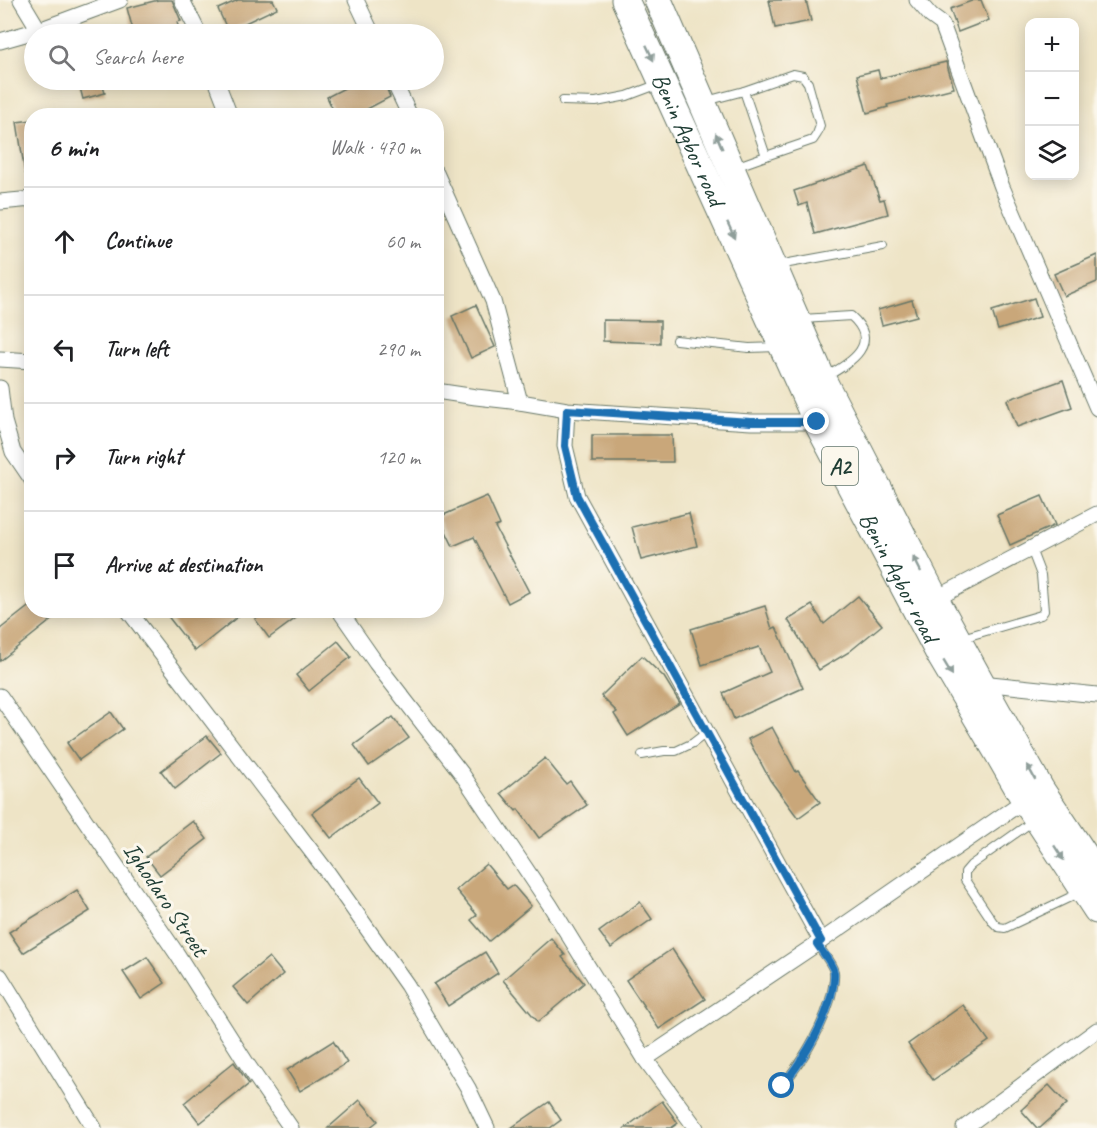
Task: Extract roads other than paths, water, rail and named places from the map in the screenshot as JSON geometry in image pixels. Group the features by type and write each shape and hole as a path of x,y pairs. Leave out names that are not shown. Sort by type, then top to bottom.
{"highway":[{"name":"Benin Agbor road","path":"625,0 817,422 939,653 1031,809 1094,883"},
{"name":"Benin Agbor road","path":"658,0 822,379 935,599 1094,883"}],"street":[{"path":"21,0 35,24"},
{"path":"55,24 120,0"},
{"path":"182,0 194,24"},
{"path":"356,0 367,24"},
{"path":"917,0 931,16 942,24 1002,187 1097,408"},
{"path":"0,41 24,34"},
{"path":"220,90 227,108"},
{"path":"398,90 406,108"},
{"path":"444,191 493,302 520,402"},
{"path":"0,202 24,200"},
{"path":"0,359 24,360"},
{"path":"0,388 4,421 13,452 24,468"},
{"path":"444,392 567,410 751,422 817,422"},
{"path":"567,410 565,446 577,496 819,943"},
{"path":"935,599 1097,514"},
{"path":"134,618 328,873 407,985 468,1088 487,1128"},
{"path":"345,618 376,663 462,774 550,905 645,1059 696,1128"},
{"path":"981,682 1097,695"},
{"name":"Ighodaro Street","path":"0,696 170,944 291,1128"},
{"path":"645,1059 819,943 1031,809"},
{"path":"0,976 5,998 94,1128"},
{"path":"964,1128 1097,1030"}],"lane":[{"path":"702,102 744,91 793,74 803,76 808,83 820,126 813,140 730,168"},
{"path":"563,101 596,102 627,96 663,82"},
{"path":"744,91 766,156"},
{"path":"773,265 883,246"},
{"path":"796,319 851,316 859,324 865,338 860,353 848,364 822,379"},
{"path":"676,340 749,348 782,347"},
{"path":"957,639 1041,615 1044,611 1041,575 1031,549"},
{"path":"642,755 676,751 693,743 706,733"},
{"path":"1031,809 965,872 965,880 993,922 998,927 1005,928 1094,883"},
{"path":"782,1086 813,1042 832,993 834,970 819,943"}]}
